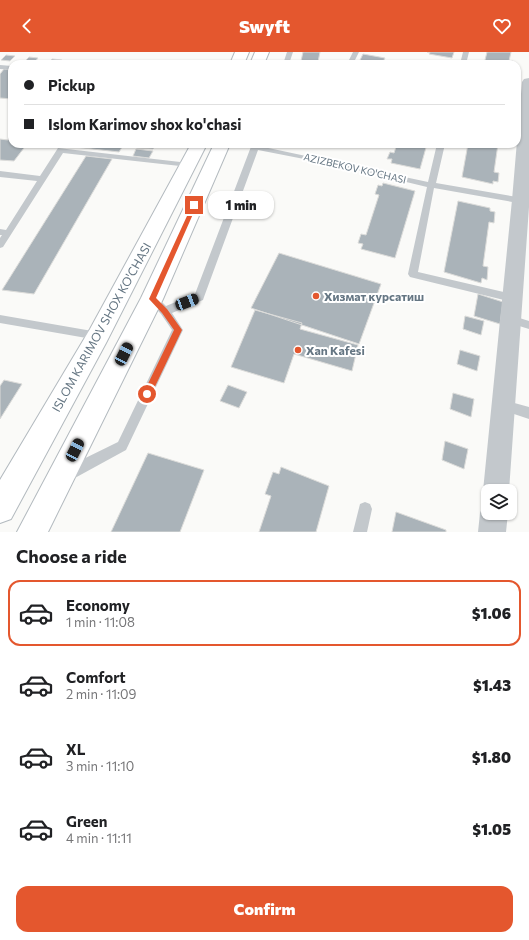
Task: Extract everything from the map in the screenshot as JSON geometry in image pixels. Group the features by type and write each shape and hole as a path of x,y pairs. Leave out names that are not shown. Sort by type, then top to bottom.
{"main road":[{"name":"ISLOM KARIMOV SHOX KO'CHASI","path":"0,508 98,336 197,148"},
{"path":"32,532 61,477 158,305 220,148"}],"street":[{"path":"497,484 512,298 523,248 525,201 525,123 529,82"},
{"path":"492,532 493,520"}],"lane":[{"path":"61,477 122,446 178,330 158,305 199,297 254,148"},
{"name":"AZIZBEKOV KO'CHASI","path":"268,148 431,185 525,201"},
{"path":"441,148 431,185 413,274 512,298"},
{"path":"0,245 4,232 43,179 61,150 189,165"},
{"path":"0,174 43,179"},
{"path":"0,319 98,336"},
{"path":"510,319 529,325"},
{"path":"503,405 529,413"},
{"path":"360,532 365,509"}],"building":[{"path":"303,52 320,52 318,60 301,60"},
{"path":"430,52 454,52 452,58 429,54"},
{"path":"487,52 511,52 509,60 485,60"},
{"path":"363,54 385,58 384,60 360,60"},
{"path":"6,55 15,56 11,60 1,60"},
{"path":"29,57 38,58 36,60 26,60"},
{"path":"4,69 8,70 8,99 0,98 0,74"},
{"path":"0,139 8,140 8,148 24,148 14,161 0,160"},
{"path":"84,148 122,148 119,152"},
{"path":"396,148 426,148 420,169 391,163 392,159 387,159 390,152 394,153"},
{"path":"467,148 497,148 494,172 499,173 498,182 493,181 493,184 462,177"},
{"path":"136,149 153,151 149,158 133,156"},
{"path":"86,156 112,159 34,294 2,290"},
{"path":"383,183 415,191 395,258 361,249 363,244 358,243 361,234 366,235 379,195 375,194 378,185 382,186"},
{"path":"458,201 490,208 490,211 495,212 494,223 489,222 483,266 488,267 487,280 482,278 481,283 444,272"},
{"name":"Хизмат курсатиш","path":"279,253 381,284 359,344 251,308"},
{"path":"478,294 503,302 500,324 474,316"},
{"name":"Xan Kafesi","path":"255,310 302,323 300,329 358,345 352,371 294,354 284,383 231,367"},
{"path":"465,316 484,321 481,335 463,329"},
{"path":"460,350 480,356 477,371 457,364"},
{"path":"4,380 22,384 0,419 0,386"},
{"path":"228,385 247,392 239,408 220,401"},
{"path":"453,393 474,399 471,417 450,409"},
{"path":"445,441 468,449 464,469 442,460"},
{"path":"148,453 204,470 180,532 111,532"},
{"path":"281,467 329,486 316,532 259,532 271,496 265,494 273,472 279,474"},
{"path":"396,512 446,530 446,532 392,532"}],"place":[{"name":"Хизмат курсатиш","path":"316,296"},
{"name":"Xan Kafesi","path":"298,350"}],"route":[{"path":"147,394 178,330 164,311 152,299 194,205"}]}
